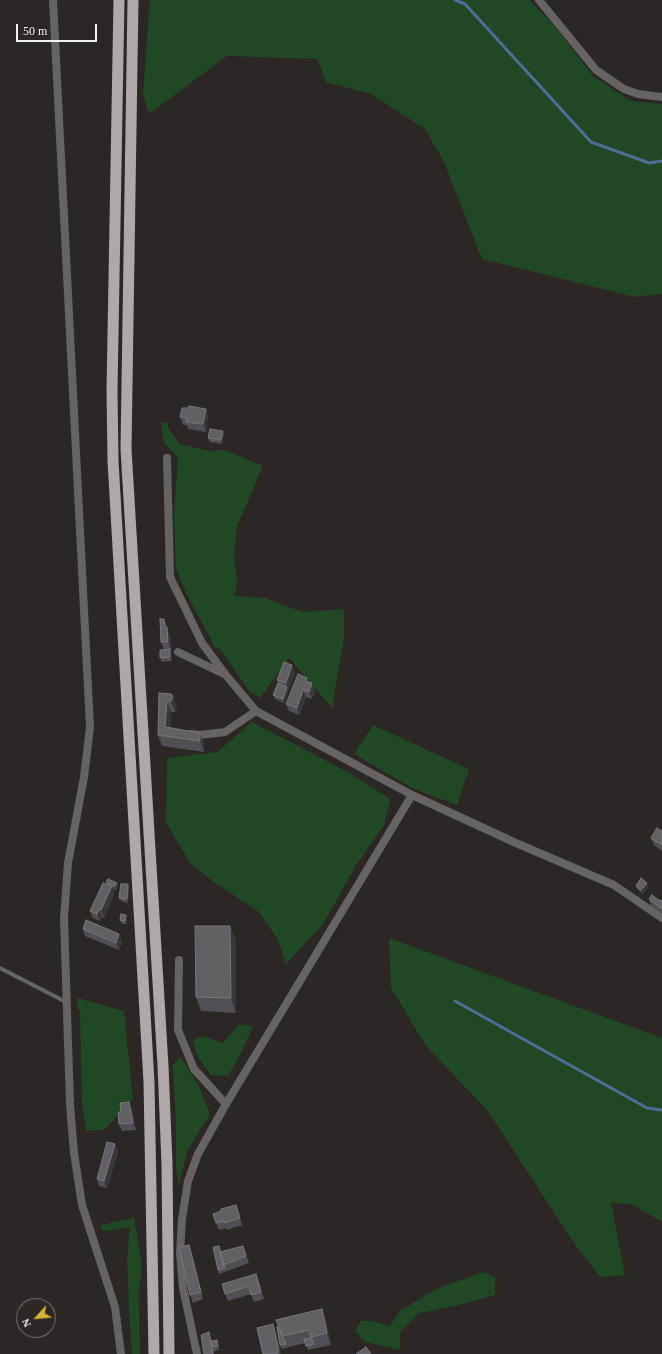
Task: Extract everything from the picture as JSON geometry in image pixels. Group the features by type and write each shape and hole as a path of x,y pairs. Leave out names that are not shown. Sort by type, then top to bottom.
{"highway":[{"path":"118,0 112,390 113,461 149,1082 153,1196 154,1354"},
{"path":"133,0 126,449 163,1066 167,1164 169,1354"}],"street":[{"path":"53,0 90,728 84,777 67,871 64,918 70,1104 74,1153 81,1197 115,1307 121,1354"},
{"path":"539,0 596,70 624,89 638,94 662,97"},
{"path":"168,458 170,577 202,643 225,674 256,711 412,795 516,843 614,885 662,918"},
{"path":"178,652 225,674"},
{"path":"182,732 200,735 225,732 256,711"},
{"path":"198,1354 183,1288 180,1253 182,1219 188,1181 198,1154 226,1104 412,795"},
{"path":"179,960 178,1030 194,1069 226,1104"}],"lane":[{"path":"0,968 66,1002"}],"green space":[{"path":"150,0 529,0 553,24 593,76 631,101 662,104 662,294 635,297 482,259 444,162 425,129 371,94 326,82 317,59 227,56 149,114 143,94"},
{"path":"161,422 168,423 168,428 180,444 210,451 225,450 263,466 237,526 234,554 237,582 235,596 265,598 302,612 344,609 344,639 332,708 289,658 260,698 250,692 220,649 215,647 187,595 176,568 174,515 178,458 164,442"},
{"path":"252,722 346,771 391,799 384,825 355,867 324,923 286,964 278,940 259,912 214,882 191,864 166,823 167,758 217,752"},
{"path":"373,725 469,769 457,805 414,789 354,754"},
{"path":"389,938 662,1038 662,1222 631,1204 611,1203 625,1275 600,1277 576,1246 487,1110 426,1046 391,988"},
{"path":"78,998 124,1011 133,1099 104,1130 86,1131 82,1104 80,1012 76,1004"},
{"path":"239,1024 253,1026 242,1051 228,1076 211,1075 197,1056 193,1040 202,1036 223,1043"},
{"path":"181,1057 199,1086 210,1114 187,1152 179,1185 176,1166 176,1125 173,1064"},
{"path":"134,1218 142,1267 139,1288 140,1354 132,1354 127,1260 130,1227 106,1231 101,1229 101,1225"},
{"path":"483,1272 495,1277 495,1295 463,1304 419,1313 400,1332 400,1350 365,1342 355,1331 361,1321 371,1321 390,1326 400,1311 436,1289"}],"building":[{"path":"189,406 206,409 203,424 186,422 186,418 180,417 182,408 188,408"},
{"path":"210,429 223,431 221,440 208,438"},
{"path":"160,619 164,619 165,627 167,627 168,642 161,642"},
{"path":"170,649 170,657 160,658 160,650"},
{"path":"284,662 292,665 286,683 277,680"},
{"path":"298,674 307,678 306,681 312,683 309,692 303,690 297,708 286,704"},
{"path":"278,683 287,687 283,699 273,695"},
{"path":"159,693 171,694 173,696 171,701 167,701 165,727 200,733 200,741 158,735"},
{"path":"657,828 662,831 662,845 651,838"},
{"path":"641,878 647,883 641,890 636,886"},
{"path":"108,879 117,883 115,886 106,882"},
{"path":"103,883 112,886 101,910 99,909 97,914 90,911"},
{"path":"121,884 128,884 127,899 119,898"},
{"path":"652,895 660,901 662,900 662,909 649,899"},
{"path":"121,914 126,915 125,921 120,920"},
{"path":"86,920 119,934 116,943 83,929"},
{"path":"195,926 230,926 231,998 196,997"},
{"path":"129,1102 133,1123 119,1124 118,1113 121,1111 120,1103"},
{"path":"107,1142 115,1144 104,1181 97,1179"},
{"path":"236,1205 240,1218 224,1223 224,1221 216,1223 213,1214 221,1211 221,1209"},
{"path":"189,1245 201,1292 190,1295 179,1247"},
{"path":"219,1246 225,1268 218,1270 213,1247"},
{"path":"243,1246 246,1256 223,1265 220,1252"},
{"path":"256,1274 261,1292 251,1295 249,1286 225,1294 222,1284"},
{"path":"322,1309 327,1333 311,1337 309,1330 283,1336 276,1320"},
{"path":"273,1324 279,1352 263,1354 257,1328"},
{"path":"278,1327 286,1344 280,1345"},
{"path":"209,1332 213,1354 204,1354 201,1335"},
{"path":"311,1338 314,1344 306,1346 304,1339"},
{"path":"217,1340 218,1346 212,1347 211,1341"},
{"path":"366,1347 371,1354 356,1354"}],"waterway":[{"path":"455,0 465,4 591,142 649,163 662,161"},
{"path":"455,1001 647,1108 662,1110"}]}
